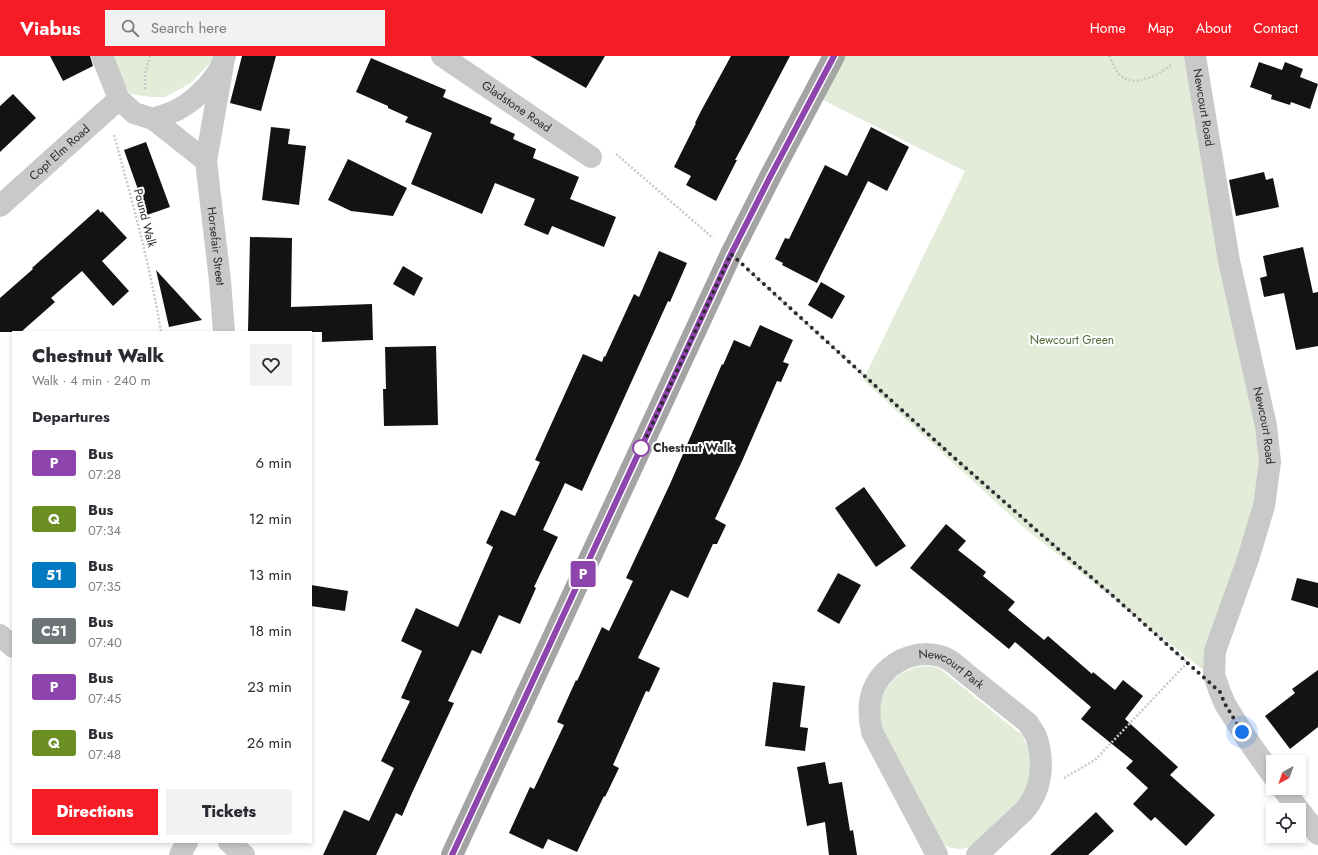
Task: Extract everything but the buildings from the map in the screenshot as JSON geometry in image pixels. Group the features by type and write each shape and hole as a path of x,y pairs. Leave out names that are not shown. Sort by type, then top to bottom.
{"main road":[{"path":"452,855 731,254 834,56"}],"street":[{"path":"102,56 113,104 134,113 149,117 206,161"},
{"name":"Gladstone Road","path":"442,56 591,156"},
{"name":"Newcourt Road","path":"1195,56 1229,261 1266,426 1270,462 1264,506 1248,560 1215,651 1214,675 1225,704 1266,766"},
{"name":"Horsefair Street","path":"149,117 176,110 202,92 224,60"},
{"name":"Horsefair Street","path":"224,60 206,161 220,281 224,331"},
{"name":"Copt Elm Road","path":"0,206 113,104"},
{"path":"0,635 12,646"},
{"name":"Newcourt Park","path":"937,855 872,732 868,718 869,703 873,689 880,677 890,666 902,659 915,655 928,654 942,656 956,665 1028,723 1036,735 1041,759 1041,772 1035,795 1029,806 977,855"},
{"path":"1287,795 1318,834"},
{"path":"180,855 186,843"},
{"path":"230,843 244,855"}],"path":[{"path":"149,117 145,74 150,56"},
{"path":"1109,56 1118,73 1125,78 1134,80 1147,79 1170,66"},
{"name":"Pound Walk","path":"113,104 161,331"},
{"path":"591,156 599,139 731,254 950,454 1112,595 1192,668"},
{"path":"1035,795 1095,760 1187,663"}],"green space":[{"path":"108,56 216,56 191,83 165,97 151,97 130,94"},
{"name":"Newcourt Green","path":"834,56 1195,56 1270,462 1216,680 1023,527 863,380 965,171 813,95"},
{"path":"926,666 939,668 1022,735 1032,759 1027,794 976,845 967,848 958,849 945,846 941,843 879,723 880,700 892,681 902,673 914,668"}],"bus line":[{"name":"P","path":"452,855 731,254 834,56"}],"place":[{"name":"Chestnut Walk","path":"641,448"}],"route":[{"path":"641,448 638,455 731,254 950,454 1112,595 1220,692 1225,704 1242,732"}]}
